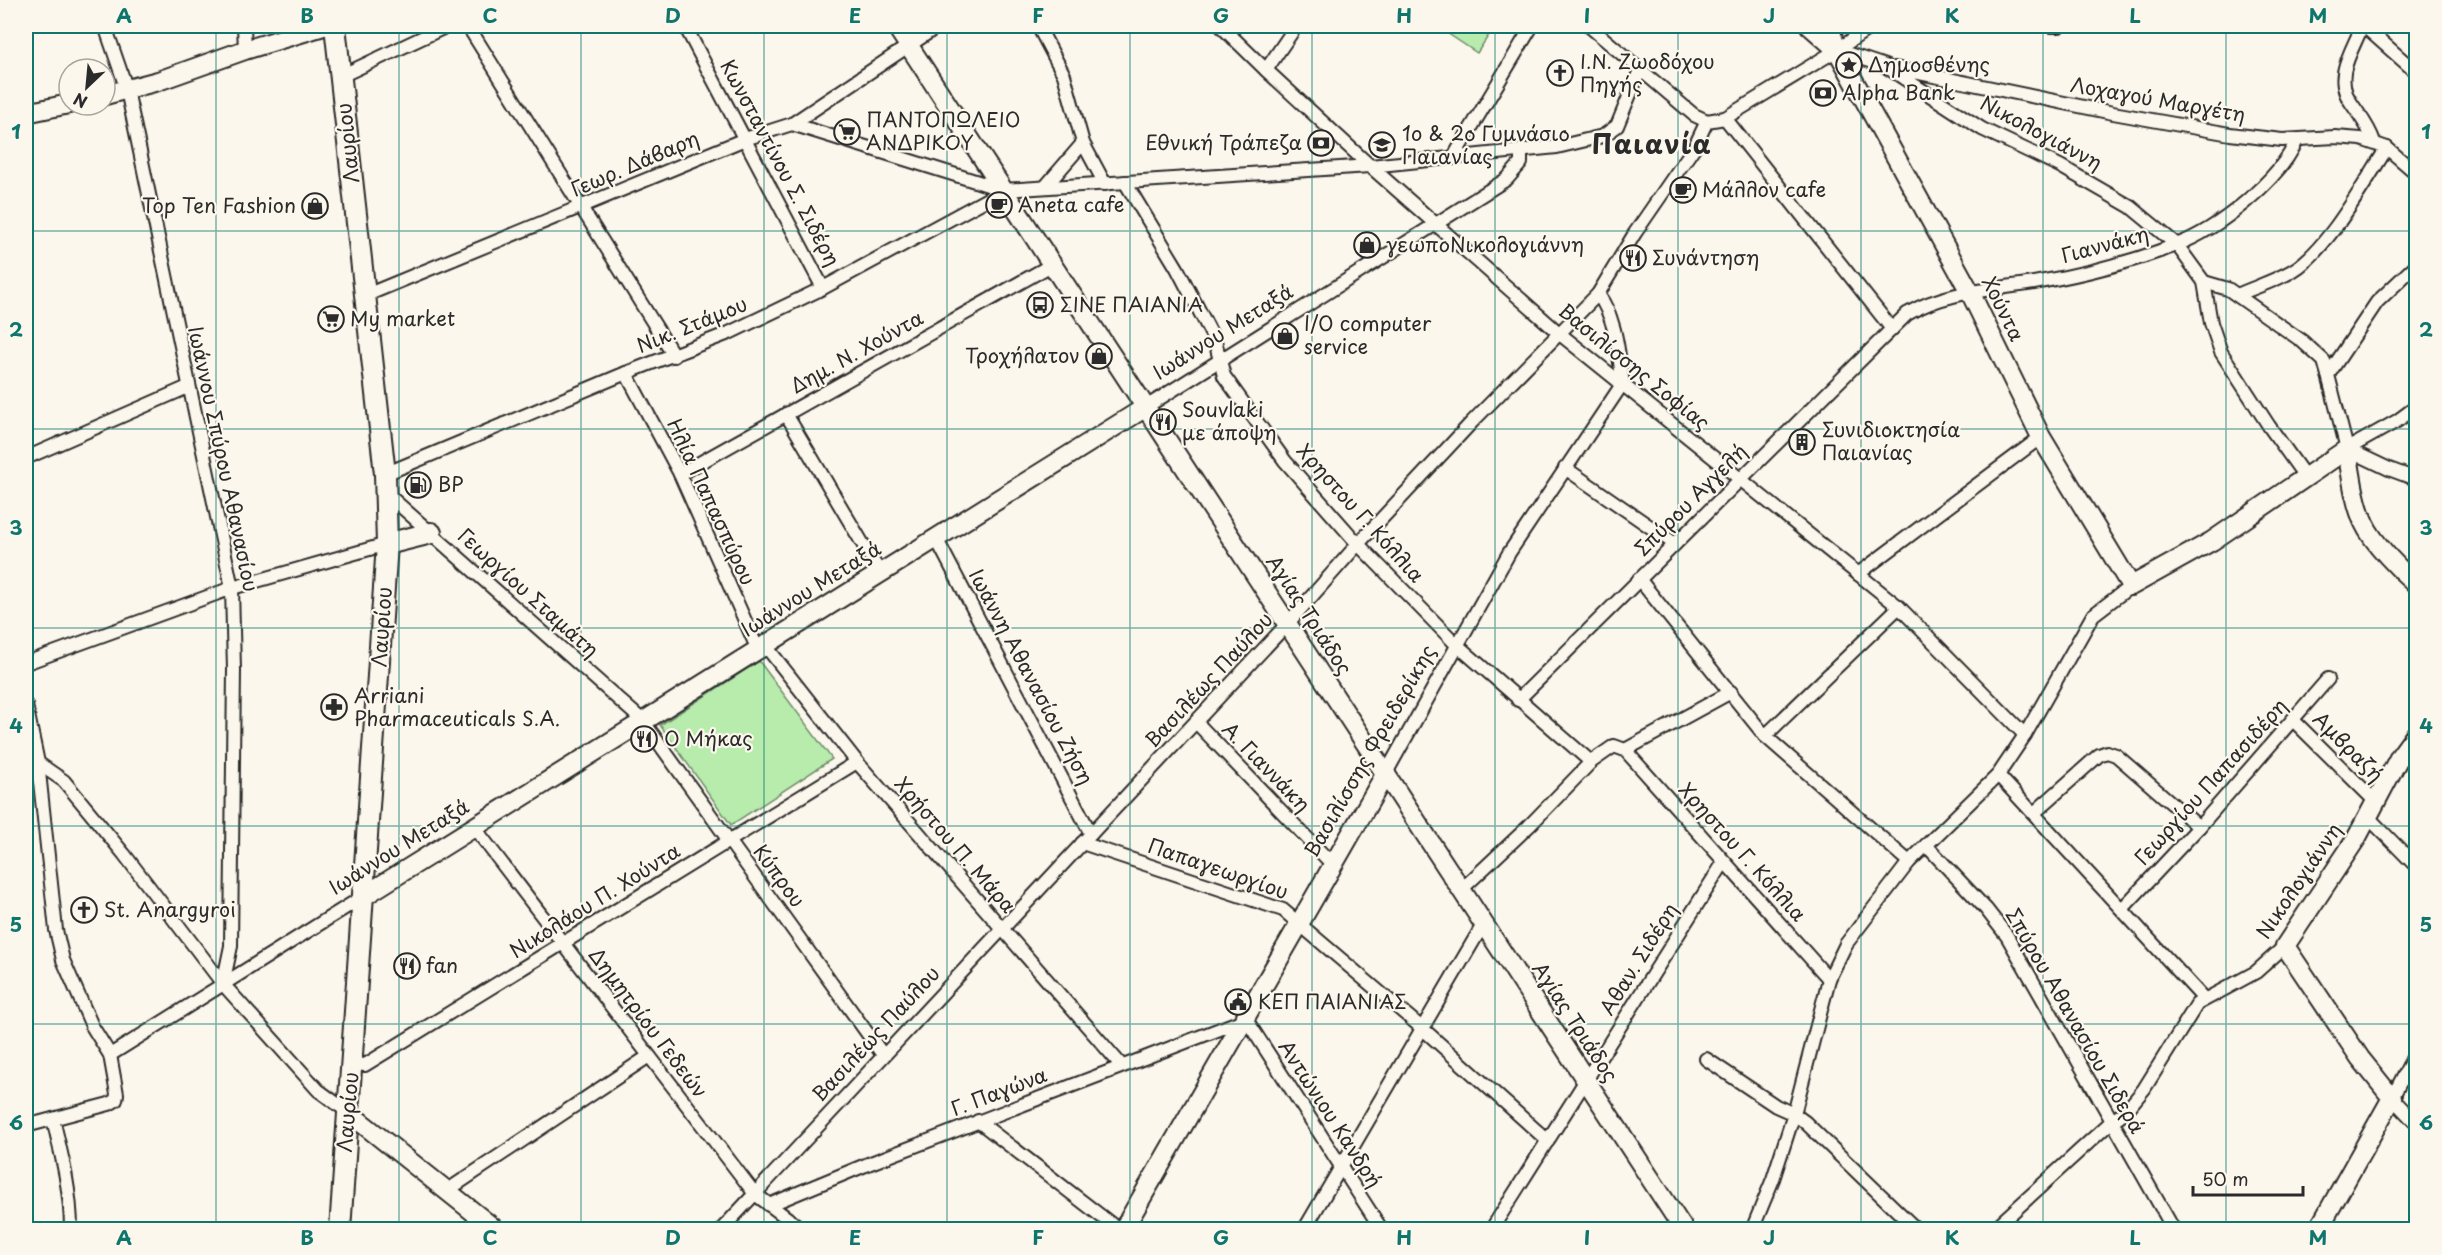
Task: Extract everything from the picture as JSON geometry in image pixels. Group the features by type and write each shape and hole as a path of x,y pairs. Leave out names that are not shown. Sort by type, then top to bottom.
{"main road":[{"name":"Λαυρίου","path":"335,26 386,484 387,544 340,1230"},
{"path":"387,544 431,533"}],"street":[{"name":"Ιωάννου Σπύρου Αθανασίου","path":"105,26 127,90 232,588 234,670 231,946 223,984"},
{"path":"244,26 245,50"},
{"path":"117,92 324,26"},
{"path":"341,76 447,26"},
{"path":"468,26 674,356"},
{"name":"Κωνσταντίνου Σ. Σιδέρη","path":"685,26 823,288"},
{"name":"Αγίας Τριάδος","path":"896,26 1684,1230"},
{"name":"Γεωρ. Δάβαρη","path":"364,296 745,139 792,124 938,26"},
{"path":"1038,26 1064,75 1083,143 1105,184"},
{"name":"Βασιλίσσης Σοφίας","path":"1221,26 1370,166 1560,333 1899,607 2025,735"},
{"path":"1266,70 1296,26"},
{"path":"1453,158 1532,26"},
{"path":"1589,26 1694,115 1707,121 1725,118 1838,50 1872,26"},
{"path":"1810,26 1838,50"},
{"path":"1829,26 1838,50"},
{"path":"2050,26 2059,26"},
{"path":"2374,142 2369,128 2348,99 2342,81 2346,61 2363,26 2416,72"},
{"name":"Νικολογιάννη","path":"1838,50 1885,66 1982,129 2060,166 2131,207 2177,245 2204,282 2217,343 2248,395 2306,478"},
{"name":"Χούντα","path":"1838,50 1970,292 2041,437 2131,586"},
{"name":"Λοχαγού Μαργέτη","path":"1885,66 2113,113 2230,134 2297,140 2349,137 2374,142 2387,148 2416,172"},
{"path":"792,124 1004,190 1105,184 1370,166 1557,147 1603,136 1617,126 1640,70"},
{"path":"26,114 57,107"},
{"path":"1725,118 1892,329"},
{"name":"Βασιλέως Παύλου","path":"721,1230 1288,623 1358,544 1598,294 1635,233 1695,146 1707,121"},
{"name":"Γιαννάκη","path":"1892,329 1907,314 1926,303 1970,292 2036,282 2102,267 2177,245 2222,220 2268,182 2294,149 2297,140"},
{"path":"1046,187 1083,143"},
{"path":"2237,295 2293,271 2313,252 2340,220 2387,148"},
{"name":"Ιωάννου Μεταξά","path":"110,1055 1437,225 1507,179 1521,163 1521,150"},
{"name":"Χρηστου Γ. Κόλλια","path":"1125,182 1177,268 1215,341 1224,376 1271,443 1358,544 1457,645 1591,762"},
{"name":"Νικ. Στάμου","path":"386,484 626,373 729,333 823,288 1004,190"},
{"name":"Δημ. Ν. Χούντα","path":"680,474 1053,264"},
{"path":"2328,375 2377,302 2416,265"},
{"path":"2204,282 2220,285 2237,295 2302,341 2324,361 2364,524 2397,568 2416,584"},
{"path":"1598,294 1611,314 1616,332 1623,383"},
{"name":"Σπύρου Αγγελή","path":"1518,700 1892,329"},
{"name":"Ηλία Παπασπύρου","path":"626,373 680,474 761,647"},
{"name":"Βασιλίσσης Φρειδερίκης","path":"1121,1230 1246,1019 1509,553 1623,383"},
{"path":"26,458 188,387"},
{"path":"1752,1230 1773,1179 1794,1114 1829,979 1846,944 1909,862 1998,775 2025,735 2093,615 2131,586 2212,541 2347,449 2397,421 2416,407"},
{"path":"786,414 880,573"},
{"path":"1858,574 2041,437"},
{"path":"2347,449 2416,479"},
{"path":"1566,468 1675,544"},
{"name":"Γεωργίου Σταμάτη","path":"386,484 431,533 644,721"},
{"name":"Ιωάννη Αθανασίου Ζήση","path":"936,538 1087,838"},
{"path":"26,663 232,588 387,544"},
{"path":"1639,579 1765,736 1909,862"},
{"path":"1765,736 1899,607"},
{"name":"Χρήστου Π. Μάρα","path":"761,647 857,762 1121,1065"},
{"name":"Γεωργίου Παπασιδέρη","path":"2122,909 2199,827 2328,679"},
{"path":"1462,889 1530,826 1591,762 1614,746 1625,750 1731,692"},
{"path":"26,705 38,763 56,930 63,960 92,1026 110,1055 117,1094 116,1100 26,1126"},
{"name":"Αμβραζή","path":"2293,720 2373,810 2416,866"},
{"name":"Κύπρου","path":"644,721 883,1055"},
{"name":"Α. Γιαννάκη","path":"1196,722 1332,864"},
{"name":"Νικολογιάννη","path":"1993,1230 2111,1122 2126,1111 2144,1089 2191,1011 2204,999 2256,972 2284,946 2373,810 2400,756 2416,734"},
{"name":"Χρηστου Γ. Κόλλια","path":"1625,750 1829,979"},
{"path":"2034,813 2099,755 2107,752 2116,755 2199,827"},
{"name":"Νικολάου Π. Χούντα","path":"352,1064 364,1065 857,762"},
{"path":"38,763 63,781 124,854 223,984 318,1090 496,1230"},
{"path":"1998,775 2204,999"},
{"name":"Δημητρίου Γεδεών","path":"474,827 754,1194 803,1230"},
{"name":"Παπαγεωργίου","path":"1087,838 1283,910 1424,1029 1548,1141"},
{"name":"Σπύρου Αθανασίου Σιδερά","path":"1926,845 1986,909 2007,936 2174,1230"},
{"name":"Αθαν. Σιδέρη","path":"1491,1230 1724,862"},
{"path":"1304,1230 1424,1029 1484,923"},
{"path":"2284,946 2360,1058 2392,1098 2416,1123"},
{"name":"Γ. Παγώνα","path":"769,1205 1121,1065 1246,1019"},
{"name":"Αντώνιου Κανδρή","path":"1246,1019 1382,1230"},
{"path":"2318,1230 2416,1052"},
{"path":"448,1190 649,1056"},
{"path":"1706,1059 1776,1106 1794,1114 1917,1230"},
{"path":"53,1119 64,1162 71,1206 71,1230"},
{"path":"978,1121 1121,1230"}],"green space":[{"path":"1447,26 1495,26 1477,53 1444,31"},
{"path":"759,661 832,759 731,825 660,725"}],"place":[{"name":"Δημοσθένης","path":"1849,65"},
{"name":"Ι.Ν. Ζωοδόχου Πηγής","path":"1560,73"},
{"name":"Alpha Bank","path":"1823,93"},
{"name":"ΠΑΝΤΟΠΩΛΕΙΟ ΑΝΔΡΙΚΟΥ","path":"847,132"},
{"name":"Εθνική Τράπεζα","path":"1321,143"},
{"name":"1ο & 2ο Γυμνάσιο Παιανίας","path":"1382,145"},
{"name":"Μάλλον cafe","path":"1683,190"},
{"name":"Aneta cafe","path":"999,205"},
{"name":"Top Ten Fashion","path":"315,206"},
{"name":"γεωποΝικολογιάννη","path":"1367,245"},
{"name":"Συνάντηση","path":"1633,258"},
{"name":"ΣΙΝΕ ΠΑΙΑΝΙΑ","path":"1040,305"},
{"name":"My market","path":"331,319"},
{"name":"I/O computer service","path":"1285,336"},
{"name":"Τροχήλατον","path":"1099,356"},
{"name":"Souvlaki με άποψη","path":"1163,422"},
{"name":"Συνιδιοκτησία Παιανίας","path":"1802,442"},
{"name":"BP","path":"418,485"},
{"name":"Arriani Pharmaceuticals S.A.","path":"334,707"},
{"name":"Ο Μήκας","path":"644,739"},
{"name":"St. Anargyroi","path":"84,910"},
{"name":"fan","path":"407,966"},
{"name":"ΚΕΠ ΠΑΙΑΝΙΑΣ","path":"1238,1002"}],"district":[{"name":"Παιανία","path":"1652,145"}]}
